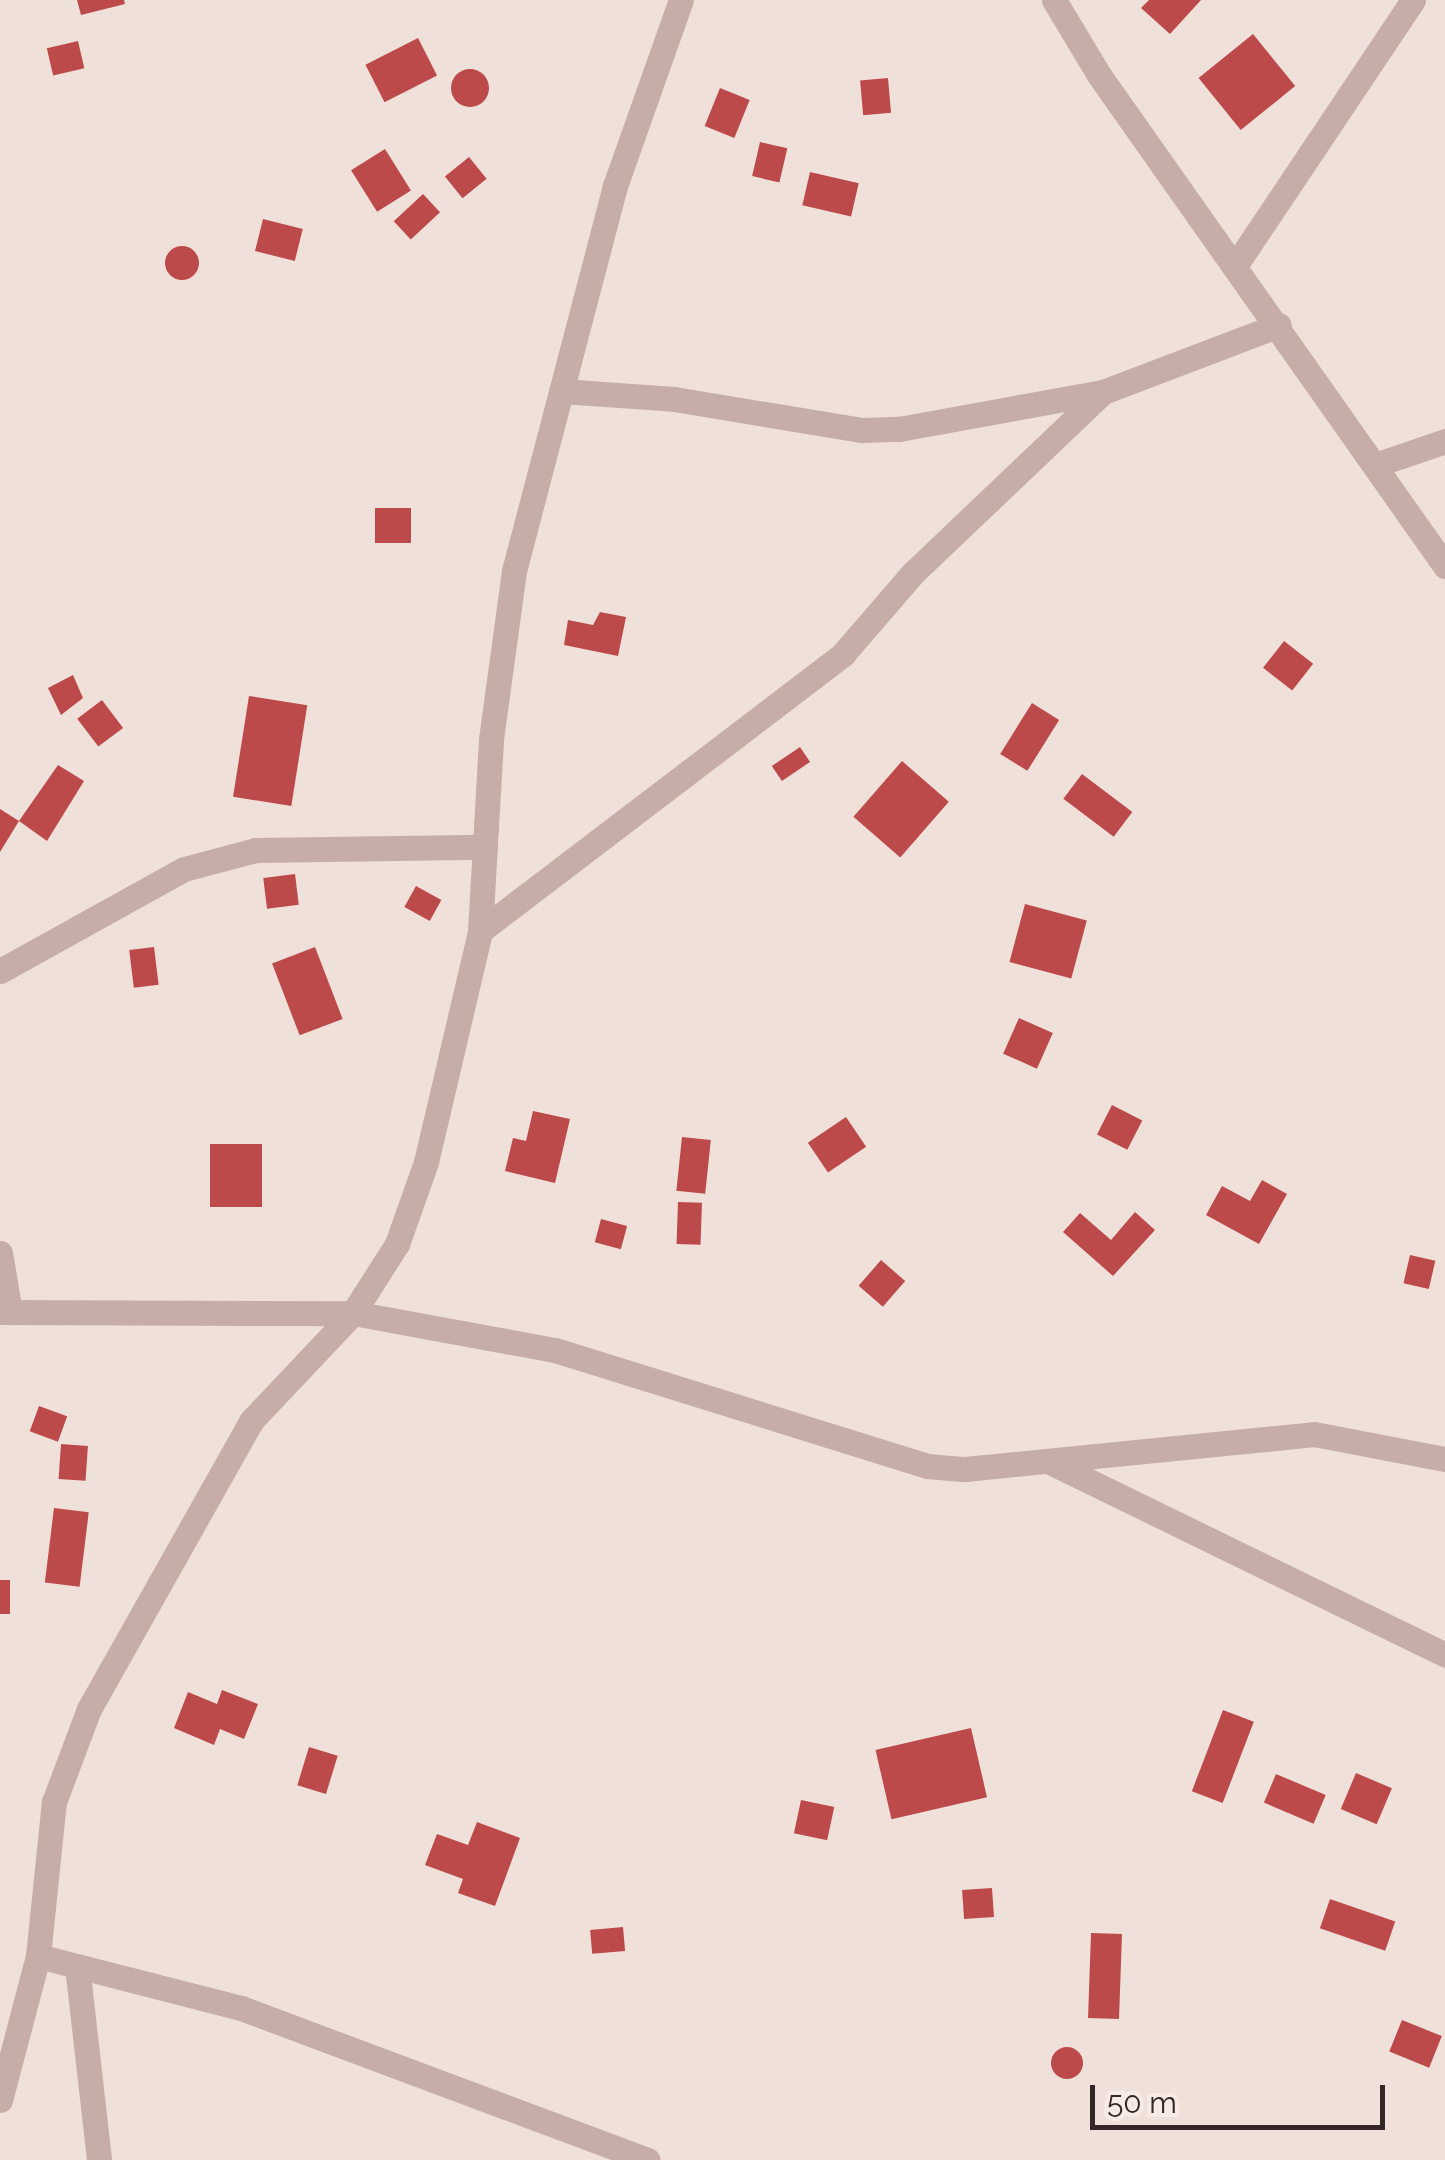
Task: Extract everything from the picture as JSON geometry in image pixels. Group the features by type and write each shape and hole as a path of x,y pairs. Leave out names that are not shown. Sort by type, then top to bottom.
{"street":[{"path":"0,2100 38,1956 54,1802 89,1709 250,1421 353,1313 397,1244 426,1162 480,931 491,739 514,571 615,186 681,0"},
{"path":"1054,0 1099,75 1445,566"},
{"path":"1235,266 1412,0"},
{"path":"561,391 674,399 862,430 1103,392 1279,326"},
{"path":"480,931 843,654 912,574 1103,392"},
{"path":"1376,465 1445,441"},
{"path":"0,971 184,869 238,855 485,847"},
{"path":"0,1253 5,1312 353,1313 555,1350 927,1466 1050,1462 1314,1434 1445,1460"},
{"path":"1050,1462 1445,1655"},
{"path":"38,1956 326,2036 648,2160"},
{"path":"77,1966 100,2160"}],"building":[{"path":"77,0 124,0 125,4 81,15"},
{"path":"1149,0 1201,0 1170,34 1141,8"},
{"path":"1253,34 1295,86 1241,130 1199,78"},
{"path":"418,38 437,75 384,102 365,65"},
{"path":"78,41 84,68 53,75 47,48"},
{"path":"470,69 484,74 489,88 484,102 470,107 456,102 451,88 456,74"},
{"path":"888,78 891,113 863,115 860,80"},
{"path":"720,88 750,100 734,138 705,126"},
{"path":"760,142 787,148 779,182 752,176"},
{"path":"385,149 411,191 377,212 351,170"},
{"path":"469,157 487,179 463,198 445,177"},
{"path":"810,172 859,183 851,216 802,205"},
{"path":"423,194 440,212 411,240 394,221"},
{"path":"263,219 303,229 295,261 255,251"},
{"path":"182,246 194,251 199,263 194,275 182,280 170,275 165,263 170,251"},
{"path":"375,508 411,508 411,543 375,543"},
{"path":"600,612 626,617 618,656 564,645 568,620 593,625"},
{"path":"1284,641 1313,664 1292,691 1263,668"},
{"path":"73,675 83,698 61,715 48,688"},
{"path":"249,696 307,705 291,806 233,797"},
{"path":"102,700 123,728 98,747 77,719"},
{"path":"1032,703 1059,720 1027,771 1000,754"},
{"path":"800,747 810,762 782,781 772,766"},
{"path":"902,761 949,802 900,858 853,817"},
{"path":"58,765 84,781 47,841 19,821"},
{"path":"1082,774 1132,812 1114,837 1063,799"},
{"path":"0,809 19,821 0,852"},
{"path":"295,874 299,905 267,909 263,878"},
{"path":"416,886 441,900 430,921 404,907"},
{"path":"1025,904 1087,921 1071,979 1009,962"},
{"path":"154,947 159,985 134,988 129,950"},
{"path":"315,947 343,1019 300,1035 272,963"},
{"path":"1019,1018 1053,1033 1037,1069 1003,1054"},
{"path":"1112,1105 1142,1120 1127,1150 1097,1134"},
{"path":"533,1111 570,1119 555,1183 505,1171 513,1138 526,1141"},
{"path":"846,1117 866,1147 828,1173 808,1143"},
{"path":"682,1137 711,1140 705,1194 676,1191"},
{"path":"210,1144 262,1144 262,1207 210,1207"},
{"path":"1262,1180 1287,1194 1259,1244 1206,1215 1222,1186 1250,1201"},
{"path":"678,1202 702,1203 701,1245 677,1244"},
{"path":"1135,1212 1155,1230 1113,1276 1063,1232 1080,1213 1111,1240"},
{"path":"601,1219 627,1226 621,1249 595,1242"},
{"path":"1410,1255 1435,1261 1429,1289 1403,1283"},
{"path":"881,1260 905,1281 883,1307 859,1286"},
{"path":"39,1406 67,1416 58,1442 30,1431"},
{"path":"61,1444 88,1446 85,1481 59,1479"},
{"path":"54,1508 89,1512 80,1587 45,1582"},
{"path":"0,1580 10,1580 10,1614 0,1614"},
{"path":"222,1690 258,1704 244,1739 220,1729 214,1745 174,1728 188,1692 217,1704"},
{"path":"1223,1710 1254,1722 1223,1803 1192,1791"},
{"path":"971,1728 987,1797 891,1819 876,1750"},
{"path":"309,1747 338,1756 326,1794 297,1785"},
{"path":"1356,1773 1392,1788 1377,1824 1341,1809"},
{"path":"1276,1774 1326,1795 1314,1824 1264,1803"},
{"path":"801,1800 834,1807 827,1840 794,1833"},
{"path":"477,1822 520,1838 495,1906 458,1893 463,1879 425,1865 437,1834 468,1845"},
{"path":"992,1888 994,1917 964,1919 962,1890"},
{"path":"1330,1899 1395,1921 1385,1951 1320,1928"},
{"path":"623,1927 625,1951 592,1954 590,1930"},
{"path":"1091,1933 1122,1934 1119,2019 1088,2018"},
{"path":"1402,2020 1442,2036 1429,2068 1389,2052"},
{"path":"1067,2047 1078,2052 1083,2063 1078,2074 1067,2079 1056,2074 1051,2063 1056,2052"}]}
